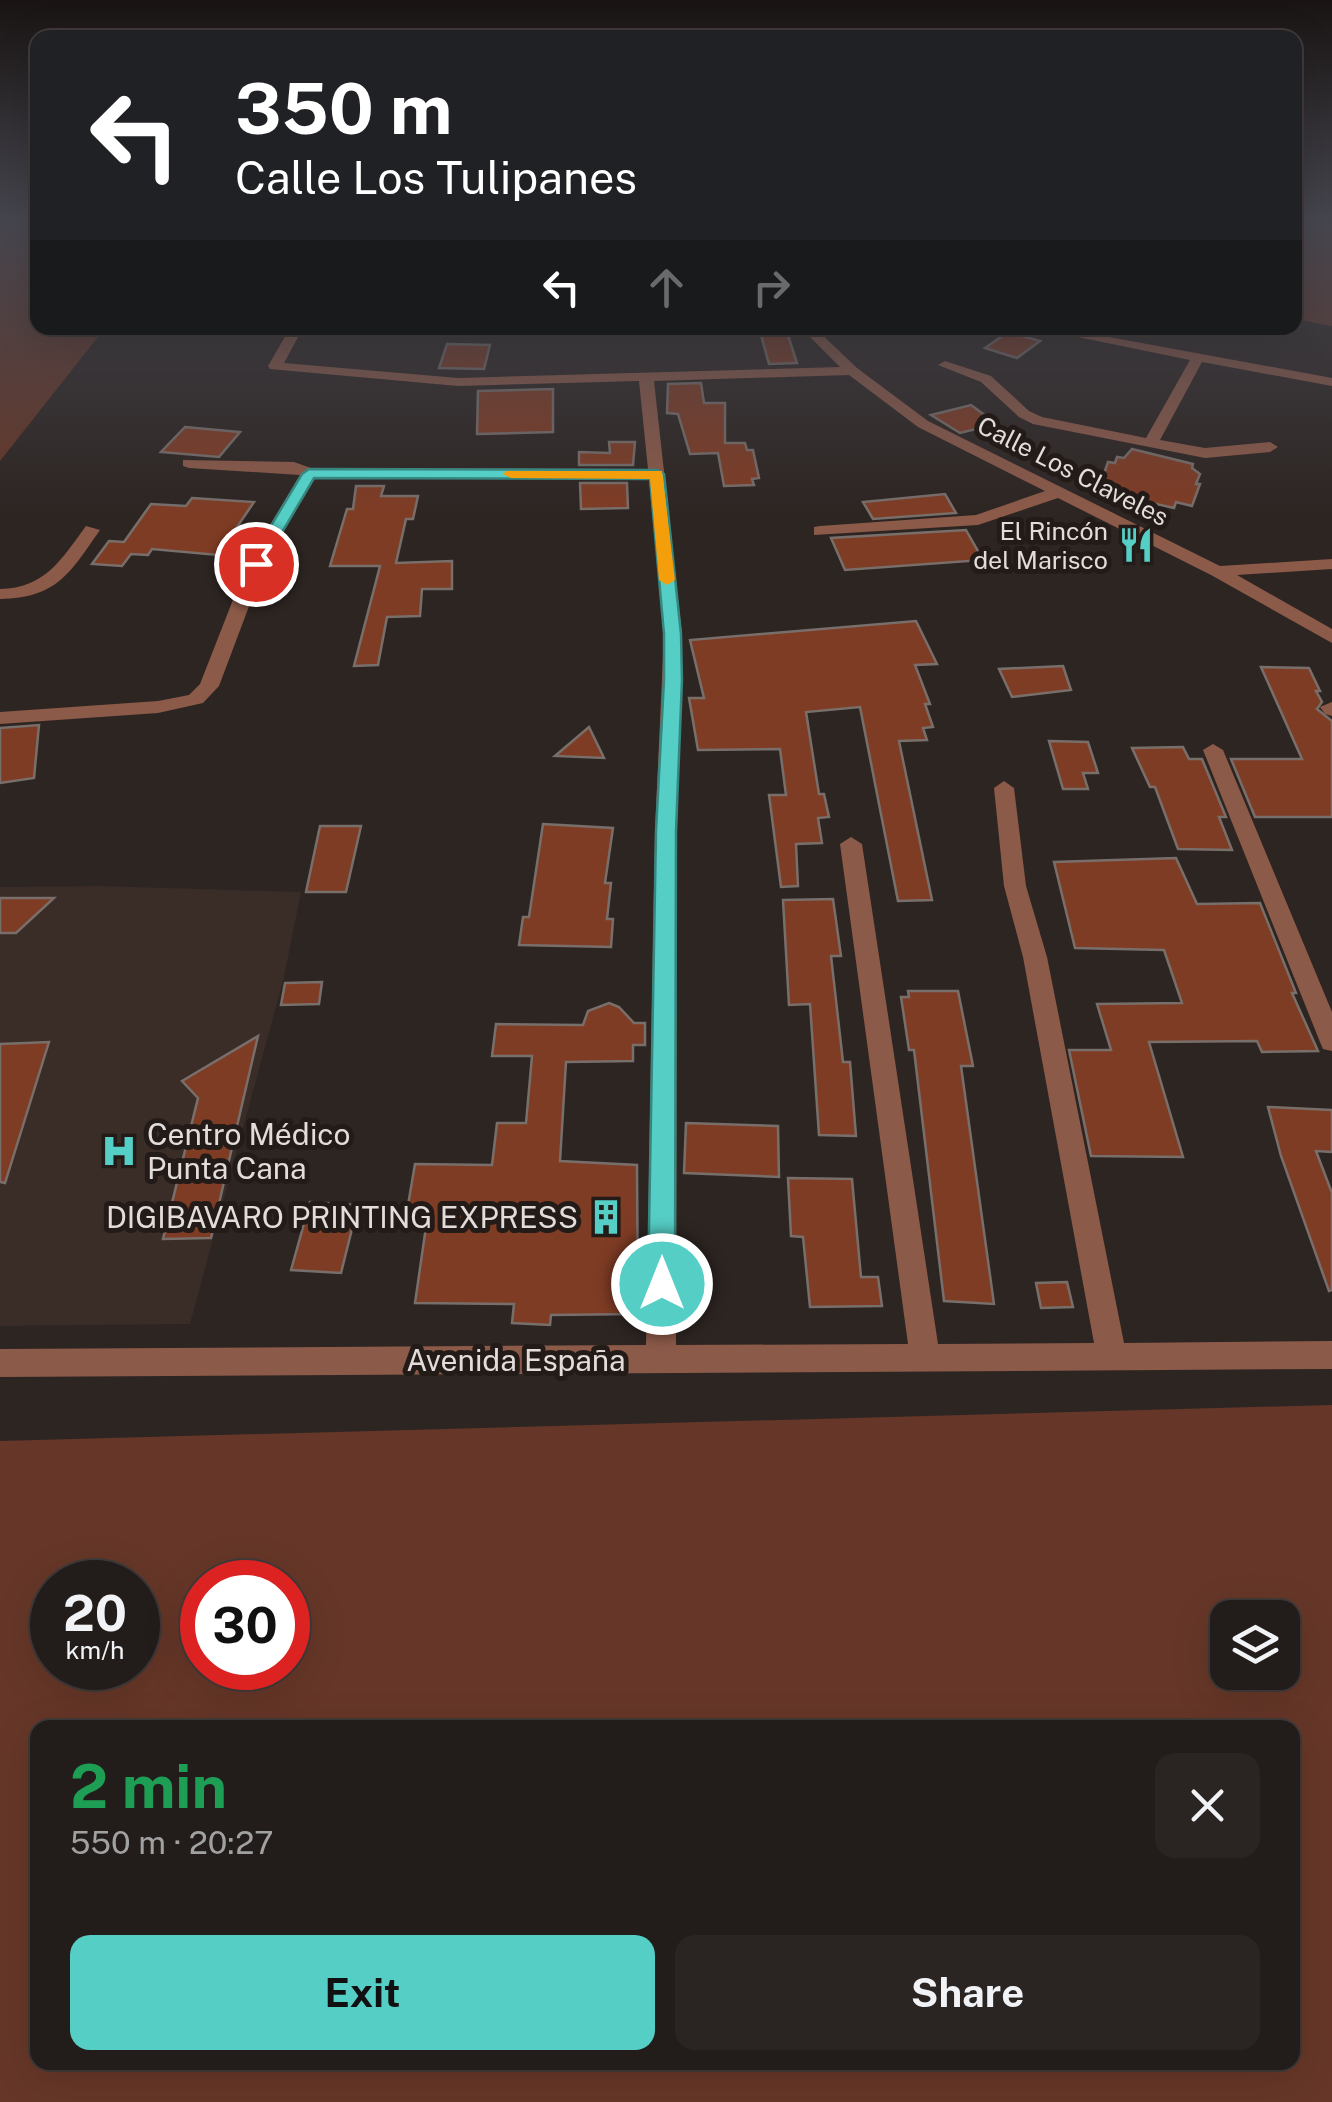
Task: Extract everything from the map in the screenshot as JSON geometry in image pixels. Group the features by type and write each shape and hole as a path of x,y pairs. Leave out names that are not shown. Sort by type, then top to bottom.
{"street":[{"path":"292,335 275,366 458,382 852,371"},
{"name":"Calle Los Claveles","path":"815,335 852,371 922,424 1217,571 1332,637"},
{"path":"1079,335 1332,382"},
{"path":"1151,444 1198,357"},
{"path":"945,364 986,379 1024,414 1038,421 1206,453 1270,447"},
{"path":"646,376 672,634 673,680 666,831 660,1360"},
{"path":"189,463 294,467 309,474 657,474"},
{"path":"0,718 158,707 196,699 209,686 256,564 309,474"},
{"path":"820,531 978,520 1059,492"},
{"path":"0,594 22,595 46,589 92,530"},
{"path":"1217,571 1332,564"},
{"path":"1214,750 1332,1042"},
{"path":"1004,788 1015,886 1035,957 1112,1357"},
{"path":"851,844 925,1359"},
{"name":"Avenida España","path":"0,1363 1332,1355"}],"shaded area":[{"path":"0,317 30,317 30,335 99,335 0,461"},
{"path":"1302,317 1332,317 1332,326 1302,320"},
{"name":"Centro Médico Punta Cana","path":"0,887 301,892 284,977 190,1324 0,1326"},
{"path":"1332,1405 1332,2102 0,2102 0,1441"}],"building":[{"path":"761,335 788,335 797,363 769,364"},
{"path":"1004,335 1040,341 1017,358 985,348"},
{"path":"447,344 490,345 484,369 439,368"},
{"path":"701,383 704,403 725,403 725,443 745,443 747,450 753,450 759,478 752,479 754,485 724,486 718,453 690,454 678,414 667,413 668,384"},
{"path":"553,389 553,432 477,434 478,391"},
{"path":"971,405 997,424 960,433 931,415"},
{"path":"185,427 240,432 219,457 161,452"},
{"path":"609,442 635,442 633,465 579,465 579,452 610,453"},
{"path":"1132,449 1193,464 1192,468 1200,474 1196,484 1200,484 1192,506 1176,502 1174,508 1103,492 1105,489 1099,488 1108,462 1115,463 1117,457 1124,458"},
{"path":"580,483 627,483 628,508 581,509"},
{"path":"356,486 384,486 381,496 418,496 413,519 406,519 396,563 452,561 452,589 422,589 420,616 387,617 378,665 354,666 380,566 330,566 347,509 353,509"},
{"path":"945,494 956,513 873,519 863,502"},
{"path":"192,498 254,502 218,555 152,549 148,555 131,554 122,566 92,564 109,541 124,542 151,504 186,506"},
{"path":"966,530 983,560 845,570 831,538"},
{"path":"916,621 937,664 915,665 930,704 925,704 933,727 923,728 927,740 899,741 932,900 898,901 860,707 806,712 819,794 824,794 829,817 818,818 822,843 796,844 798,886 781,887 769,795 786,795 780,749 698,750 689,698 704,698 690,640"},
{"path":"1063,666 1071,690 1012,697 999,669"},
{"path":"1261,667 1309,668 1320,691 1316,691 1322,702 1317,709 1332,721 1332,817 1255,817 1231,759 1302,759"},
{"path":"39,725 34,778 0,783 0,728"},
{"path":"589,727 604,758 555,756"},
{"path":"1049,741 1088,742 1098,773 1083,773 1088,789 1063,789"},
{"path":"1183,747 1189,759 1202,759 1226,817 1219,817 1232,850 1178,849 1155,787 1150,787 1132,748"},
{"path":"543,824 613,828 605,883 611,883 607,919 613,919 611,947 519,945 523,917 529,917"},
{"path":"320,826 361,826 346,892 306,892"},
{"path":"1176,858 1197,904 1260,903 1296,993 1292,993 1318,1051 1262,1052 1257,1041 1149,1042 1183,1157 1091,1156 1069,1050 1111,1050 1097,1004 1182,1003 1164,950 1075,948 1054,862"},
{"path":"0,898 54,898 16,933 0,933"},
{"path":"833,899 841,956 831,956 843,1062 850,1062 856,1136 819,1135 810,1004 789,1005 783,900"},
{"path":"322,982 319,1004 281,1005 285,983"},
{"path":"908,991 958,991 973,1066 961,1066 994,1304 944,1301 914,1050 909,1050 901,997 909,997"},
{"path":"609,1003 619,1007 634,1023 645,1023 645,1045 633,1045 633,1061 566,1062 560,1161 637,1165 638,1314 551,1315 550,1325 512,1323 514,1304 415,1303 429,1206 408,1205 415,1164 492,1165 497,1123 526,1123 532,1056 492,1056 496,1024 583,1025 588,1011"},
{"path":"258,1036 211,1238 163,1239 198,1098 182,1081"},
{"path":"49,1042 5,1183 0,1182 0,1044"},
{"path":"1268,1107 1332,1110 1332,1152 1316,1151 1332,1193 1332,1290 1329,1291 1281,1156"},
{"path":"686,1123 778,1126 779,1177 684,1173"},
{"path":"788,1178 852,1179 861,1277 878,1277 882,1306 810,1307 803,1237 791,1236"},
{"path":"310,1202 358,1205 341,1273 291,1270"},
{"path":"1067,1282 1073,1307 1041,1308 1036,1283"}],"slow traffic":[{"path":"511,474 657,474 667,580"}],"place":[{"name":"El Rincón del Marisco","path":"1136,545"},
{"name":"Centro Médico Punta Cana","path":"119,1151"},
{"name":"DIGIBAVARO PRINTING EXPRESS","path":"606,1217"}],"route":[{"path":"256,564 309,474 657,474 673,680 666,831 662,1284"}]}
